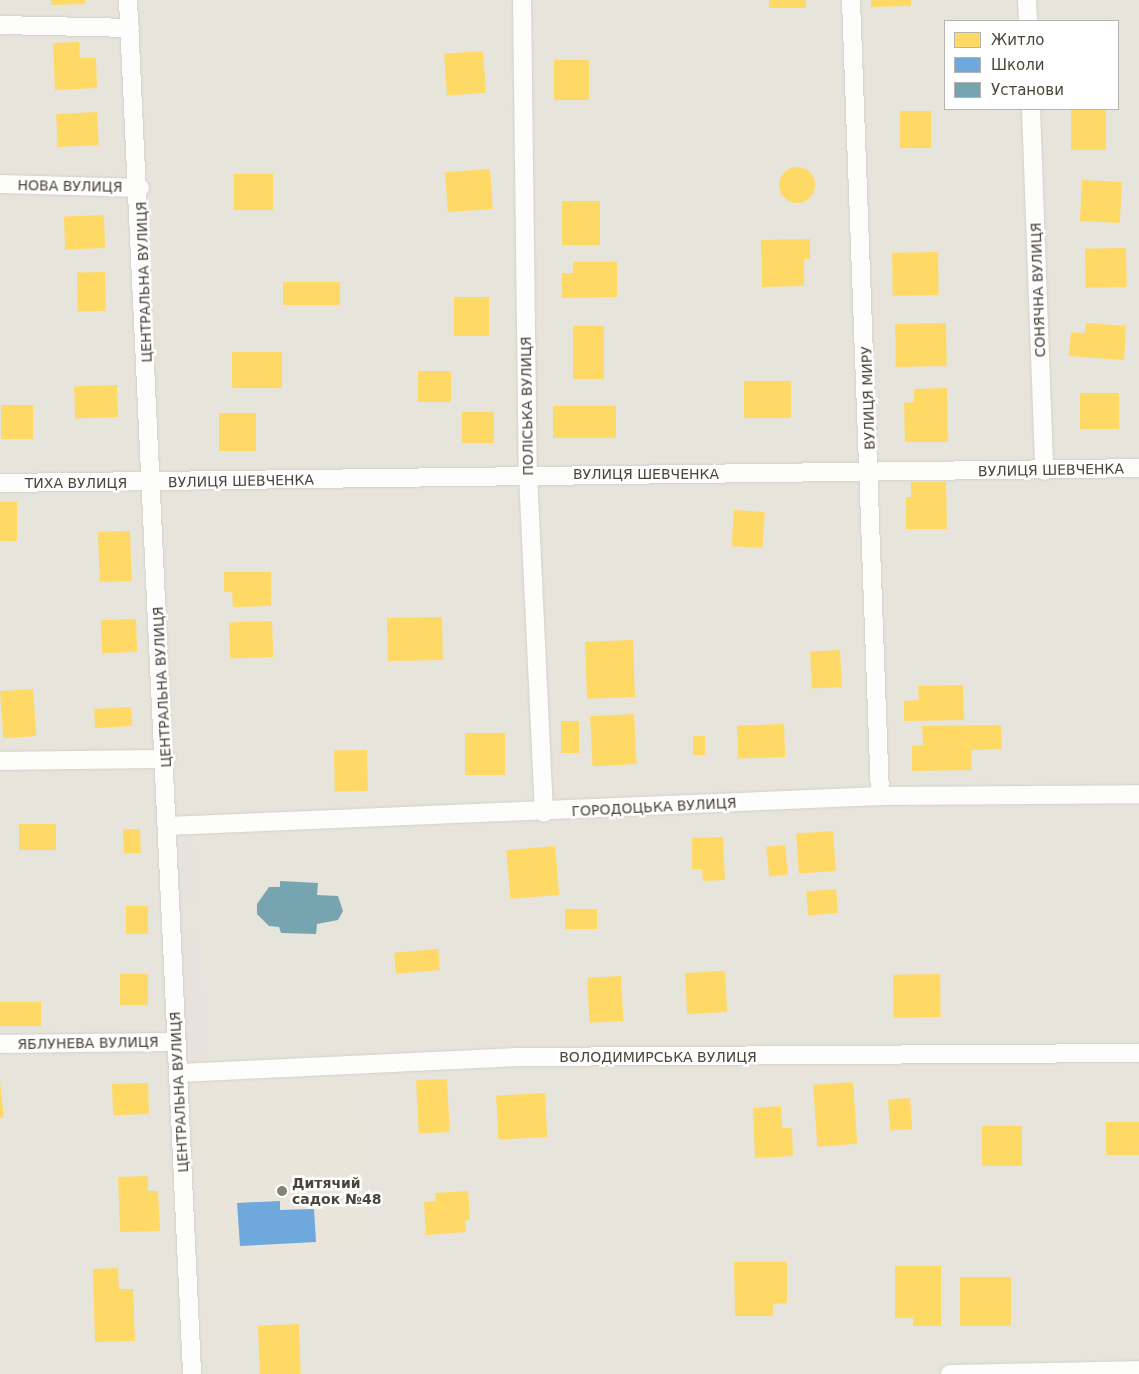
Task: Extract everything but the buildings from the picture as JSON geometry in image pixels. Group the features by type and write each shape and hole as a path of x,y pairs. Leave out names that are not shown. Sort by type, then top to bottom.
{"street":[{"name":"ЦЕНТРАЛЬНА ВУЛИЦЯ","path":"128,0 140,188 192,1374"},
{"name":"ПОЛІСЬКА ВУЛИЦЯ","path":"522,0 528,474 544,813"},
{"name":"ВУЛИЦЯ МИРУ","path":"850,0 871,474 880,796"},
{"path":"1027,0 1028,20"},
{"path":"0,25 130,28"},
{"name":"СОНЯЧНА ВУЛИЦЯ","path":"1032,110 1044,471"},
{"name":"НОВА ВУЛИЦЯ","path":"0,184 140,188"},
{"name":"ВУЛИЦЯ ШЕВЧЕНКА","path":"152,484 528,474 871,474 1139,468"},
{"name":"ТИХА ВУЛИЦЯ","path":"0,482 152,484"},
{"path":"0,761 166,759"},
{"name":"ГОРОДОЦЬКА ВУЛИЦЯ","path":"168,826 544,813 880,796 1139,794"},
{"name":"ЯБЛУНЕВА ВУЛИЦЯ","path":"0,1044 176,1042"},
{"name":"ВОЛОДИМИРСЬКА ВУЛИЦЯ","path":"178,1073 516,1057 1139,1053"},
{"path":"950,1374 1139,1370"}],"shaded area":[{"path":"0,0 1139,0 1139,1374 0,1374"},
{"path":"193,836 196,899 178,899 175,844"},
{"path":"198,930 205,1058 187,1059 180,931"},
{"name":"Дитячий садок №48","path":"361,1072 367,1256 200,1262 193,1078"}],"place":[{"name":"Дитячий садок №48","path":"282,1191"}]}
